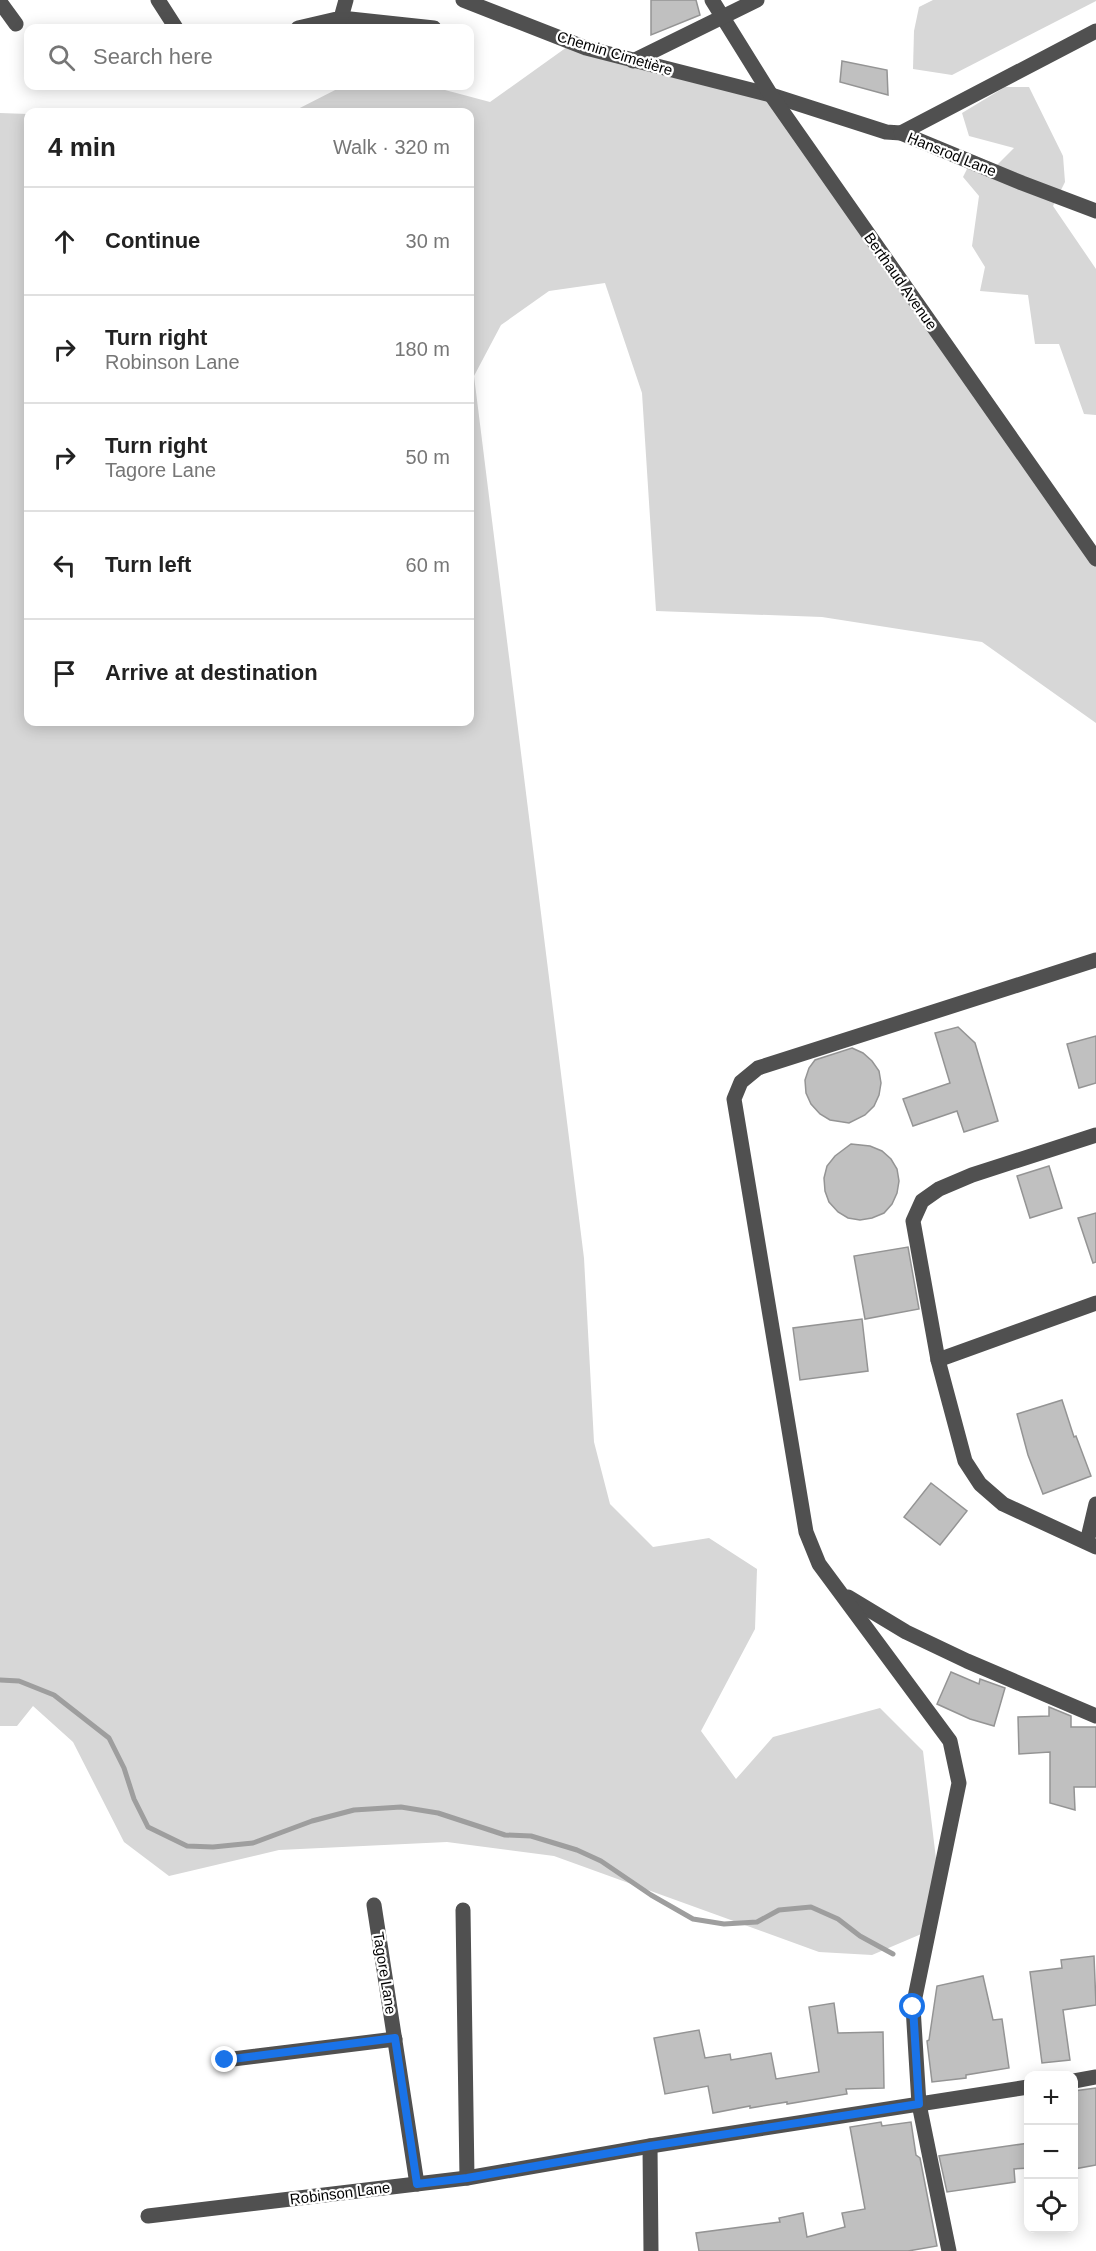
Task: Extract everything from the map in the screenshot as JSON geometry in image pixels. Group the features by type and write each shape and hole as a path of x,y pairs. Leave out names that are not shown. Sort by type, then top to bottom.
{"street":[{"path":"158,0 173,24"},
{"path":"340,18 345,0"},
{"name":"Chemin Cimetière","path":"463,0 493,5 586,48 771,95"},
{"name":"Berthaud Avenue","path":"712,0 771,95 1096,559"},
{"path":"633,61 757,0"},
{"path":"0,2 16,24"},
{"path":"315,24 340,18 396,24"},
{"path":"901,133 1096,31"},
{"name":"Hansrod Lane","path":"771,95 886,132 901,133 1096,211"},
{"path":"944,2250 919,2104 913,2007 959,1783 950,1741 819,1564 806,1532 734,1099 741,1082 758,1068 1096,960"},
{"path":"1096,1135 972,1175 939,1189 922,1201 913,1221 938,1360 965,1461 980,1484 1003,1504 1091,1544 1096,1504"},
{"path":"938,1360 1096,1304"},
{"path":"841,1592 906,1632 967,1661 1096,1716"},
{"name":"Tagore Lane","path":"374,1905 417,2184"},
{"path":"463,1910 467,2178"},
{"path":"225,2060 395,2038"},
{"path":"1078,2079 1096,2077"},
{"name":"Robinson Lane","path":"148,2216 467,2178 650,2146 1024,2088"},
{"path":"650,2146 651,2251"}],"shaded area":[{"path":"933,0 1096,1 952,75 913,69 914,31 919,7"},
{"path":"567,47 771,97 1096,564 1096,723 982,642 822,617 656,611 642,393 605,283 549,291 501,325 474,376 474,108 300,108 335,90 445,90 490,102"},
{"path":"1005,87 1029,87 1063,156 1065,182 1053,206 1096,269 1096,415 1084,414 1059,344 1035,344 1028,295 980,291 985,267 972,246 979,196 963,177 974,155 997,165 1014,148 969,136 962,113"},
{"path":"0,113 24,114 24,726 474,726 474,376 584,1258 594,1442 610,1504 653,1547 709,1538 757,1569 755,1629 701,1731 736,1779 773,1737 880,1708 923,1751 937,1867 926,1932 872,1955 819,1952 554,1856 447,1842 279,1850 169,1876 124,1842 73,1742 33,1706 17,1726 0,1726"}],"building":[{"path":"651,0 696,0 700,15 651,35"},
{"path":"842,61 887,70 888,95 840,82"},
{"path":"958,1027 975,1043 998,1121 964,1132 957,1111 913,1126 903,1099 950,1083 935,1033"},
{"path":"1096,1036 1096,1083 1079,1088 1067,1044"},
{"path":"852,1048 863,1053 879,1071 881,1083 879,1095 874,1106 865,1115 849,1123 830,1120 820,1114 811,1104 806,1093 805,1080 815,1060"},
{"path":"851,1144 870,1146 882,1151 897,1169 899,1181 892,1204 884,1213 872,1218 860,1220 848,1218 838,1212 829,1202 825,1191 824,1178 827,1166 835,1156"},
{"path":"1049,1166 1062,1208 1030,1218 1017,1176"},
{"path":"1096,1213 1096,1262 1093,1263 1078,1218"},
{"path":"908,1247 919,1309 865,1319 854,1256"},
{"path":"862,1319 868,1371 800,1380 793,1328"},
{"path":"1062,1400 1074,1437 1076,1436 1091,1476 1043,1494 1028,1455 1017,1414"},
{"path":"931,1483 967,1511 940,1545 904,1517"},
{"path":"951,1672 979,1684 980,1679 1005,1688 994,1726 970,1719 937,1704"},
{"path":"1049,1707 1071,1716 1071,1727 1096,1727 1096,1787 1074,1787 1075,1810 1050,1803 1050,1752 1019,1754 1018,1717 1049,1716"},
{"path":"1094,1956 1096,2005 1063,2010 1070,2060 1042,2063 1030,1972 1062,1968 1061,1960"},
{"path":"983,1976 993,2020 1002,2019 1009,2068 966,2075 966,2078 932,2082 927,2041 937,1986"},
{"path":"834,2003 838,2033 883,2032 884,2088 846,2089 847,2094 713,2113 708,2086 665,2094 654,2038 699,2030 705,2058 730,2054 731,2060 771,2053 776,2079 819,2072 809,2007"},
{"path":"1096,2088 1096,2165 1078,2168 1078,2125 1078,2090"},
{"path":"881,2122 882,2126 911,2122 916,2155 920,2158 937,2246 908,2251 699,2251 696,2233 780,2222 779,2218 803,2213 807,2237 845,2227 842,2213 865,2209 850,2127"},
{"path":"1024,2144 1024,2168 1014,2169 1015,2182 947,2192 939,2156"}],"waterway":[{"path":"0,1680 19,1681 54,1695 109,1738 148,1827 187,1846 213,1847 253,1843 312,1821 354,1810 401,1807 438,1813 505,1835 531,1836 577,1850 601,1861 651,1895 693,1919 724,1924 757,1922 779,1910 811,1907 838,1919 860,1936 893,1954"}],"route":[{"path":"225,2060 395,2038 417,2184 467,2178 650,2146 919,2104 913,2007"}]}
